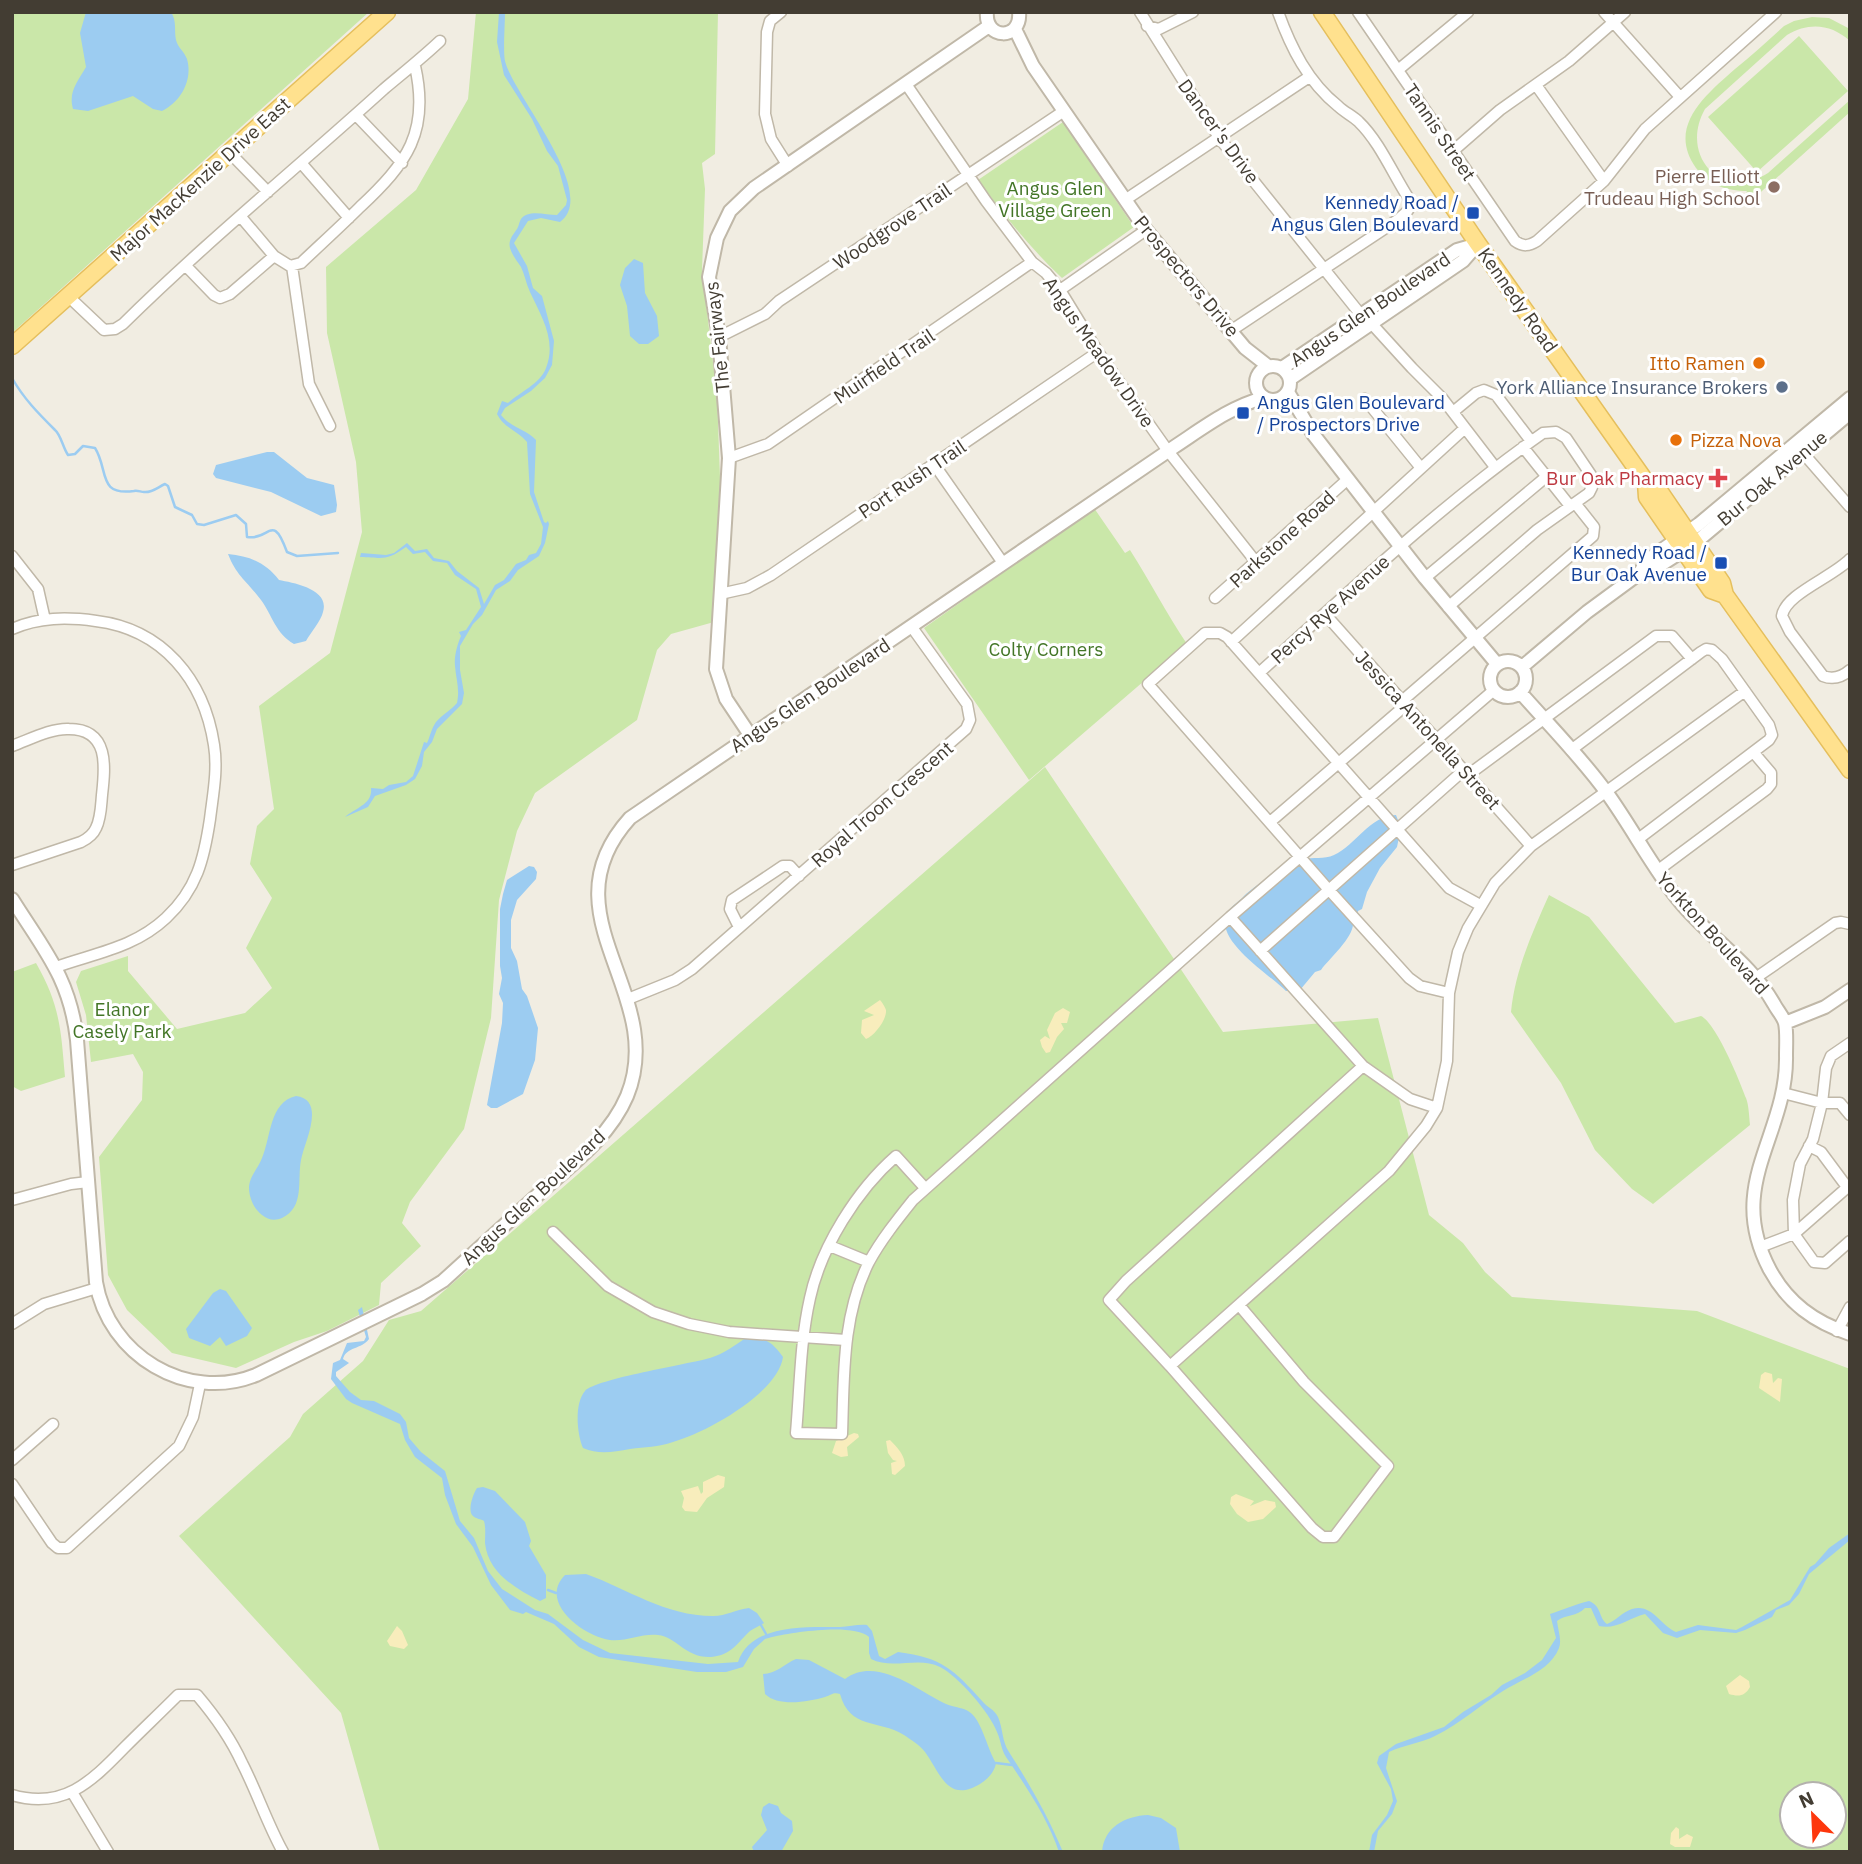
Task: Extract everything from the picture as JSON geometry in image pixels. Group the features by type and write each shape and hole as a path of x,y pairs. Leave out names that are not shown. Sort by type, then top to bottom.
{"main road":[{"name":"Major MacKenzie Drive East","path":"12,346 387,12"},
{"name":"Kennedy Road","path":"1322,12 1478,244 1646,482 1658,489 1711,590 1725,595 1850,770"}],"street":[{"path":"781,12 770,21 766,32 764,108 772,139 788,166"},
{"path":"987,12 989,26 1000,33 1015,29 1021,13"},
{"name":"Dancer's Drive","path":"1140,12 1220,139 1366,319 1454,412 1495,467"},
{"path":"1147,26 1159,29 1193,12"},
{"path":"1232,330 1399,219 1409,211 1410,205 1375,143 1360,123 1337,106 1309,77 1287,37 1278,12"},
{"name":"Tannis Street","path":"1358,12 1520,245 1526,246 1537,241 1604,181"},
{"path":"1398,70 1468,12"},
{"path":"1604,12 1680,97"},
{"path":"1453,151 1500,110 1569,61 1625,12"},
{"path":"1536,85 1604,181 1645,129 1776,12"},
{"name":"The Fairways","path":"750,735 726,699 716,669 729,458 719,337 709,276 717,238 730,211 754,188 989,26"},
{"name":"Prospectors Drive","path":"1015,29 1033,66 1146,230 1232,330 1260,374"},
{"path":"68,296 99,327 104,330 115,329 393,81 415,66 440,41"},
{"path":"241,217 282,263 292,266 301,263 387,183 402,163 412,143 420,111 421,96 415,66"},
{"path":"1125,200 1309,77"},
{"name":"Angus Meadow Drive","path":"906,84 967,175 1032,262 1046,273 1060,290 1098,352 1168,451 1256,562"},
{"name":"Woodgrove Trail","path":"719,337 765,314 1064,111"},
{"path":"356,115 402,163"},
{"path":"230,153 268,192"},
{"path":"302,164 349,218"},
{"path":"1060,290 1146,230"},
{"name":"Angus Glen Boulevard","path":"1284,385 1366,319 1463,261 1478,244"},
{"path":"186,266 220,298 230,294 274,256"},
{"name":"Muirfield Trail","path":"729,458 768,444 1032,262"},
{"path":"292,266 309,384 330,426"},
{"name":"Port Rush Trail","path":"720,594 747,588 771,575 1098,352"},
{"path":"1284,385 1263,398 1258,393 1260,374 1284,385 1301,416 1348,479 1448,607 1497,664"},
{"name":"Angus Glen Boulevard","path":"1228,412 1260,374"},
{"path":"1270,822 1593,536 1594,527 1546,477 1496,395 1484,390 1476,393 1454,412"},
{"name":"Angus Glen Boulevard","path":"12,899 56,967 69,994 74,1015 97,1288 111,1323 139,1355 169,1374 200,1384 230,1383 250,1378 443,1281 588,1150 610,1125 627,1095 635,1066 636,1039 628,999 609,950 597,908 598,875 607,850 621,828 636,813 1168,451 1228,412 1263,398"},
{"name":"Bur Oak Avenue","path":"1685,541 1850,398"},
{"path":"1365,399 1422,468"},
{"name":"Bur Oak Avenue","path":"1685,541 1803,453 1850,414"},
{"path":"1231,642 1465,428"},
{"path":"1448,607 1504,556 1589,493 1593,482 1591,475 1566,438 1549,431 1527,444"},
{"name":"Percy Rye Avenue","path":"1259,673 1400,546 1495,467 1527,444"},
{"path":"1803,453 1850,507"},
{"path":"934,464 1003,563"},
{"path":"1425,578 1546,477"},
{"name":"Parkstone Road","path":"1215,598 1348,479"},
{"path":"1522,667 1587,612 1640,573 1653,570 1685,541"},
{"path":"12,556 37,588 45,620"},
{"path":"1850,559 1828,577 1788,601 1782,616 1790,632 1823,677 1830,679 1850,670"},
{"name":"Jessica Antonella Street","path":"1325,614 1531,846"},
{"path":"12,629 45,620 72,618 119,624 160,645 173,657 199,696 211,729 215,758 215,783 204,859 180,904 158,925 131,943 56,967"},
{"name":"Royal Troon Crescent","path":"628,999 684,975 966,729 970,720 967,704 911,626"},
{"path":"1449,993 1420,986 1409,978 1148,684 1205,633 1220,633 1259,673 1449,888 1480,905"},
{"path":"1260,951 1466,773 1545,720 1656,636 1672,636 1692,659"},
{"path":"1571,750 1706,649 1712,650 1722,659 1769,725 1772,735 1754,753 1637,840"},
{"path":"1513,661 1522,667 1526,677 1520,692 1507,697 1494,690 1490,680 1497,664 1513,661"},
{"path":"925,1188 896,1156 880,1170 848,1212 830,1246 810,1297 796,1433 842,1434 846,1340 869,1262 886,1235 925,1188 1300,855 1494,690"},
{"path":"1170,1366 1388,1171 1426,1126 1437,1108 1447,1061 1449,993 1458,952 1480,905 1503,873 1531,846 1745,691"},
{"name":"Yorkton Boulevard","path":"1520,692 1606,792 1657,871 1682,904 1757,977 1785,1023 1787,1072 1783,1093 1762,1153 1752,1220 1760,1247 1780,1289 1793,1304 1837,1331 1850,1334"},
{"path":"12,746 70,729 78,730 95,740 103,751 105,762 100,816 97,827 90,836 81,842 12,865"},
{"path":"1657,871 1767,789 1771,784 1771,774 1754,753"},
{"name":"Royal Troon Crescent","path":"739,927 730,909 732,900 783,866 790,866 799,876"},
{"path":"1230,917 1363,1066 1410,1098 1437,1108"},
{"path":"1757,977 1835,923 1850,924"},
{"path":"1785,1023 1825,1007 1850,990"},
{"path":"1850,1043 1831,1056 1826,1068 1822,1103 1809,1146 1800,1164 1793,1200 1794,1234 1814,1262 1825,1263 1850,1241"},
{"path":"1239,1305 1304,1382 1388,1466 1334,1537 1323,1537 1312,1528 1109,1300 1126,1281 1363,1066"},
{"path":"1783,1093 1822,1103 1840,1103 1850,1115"},
{"path":"1760,1247 1794,1234 1849,1186 1821,1152 1809,1146"},
{"path":"12,1200 88,1182"},
{"path":"554,1232 608,1286 653,1312 689,1324 729,1332 846,1340"},
{"path":"830,1246 869,1262"},
{"path":"12,1324 44,1304 97,1288"},
{"path":"1837,1331 1850,1307"},
{"path":"12,1484 52,1543 58,1548 67,1548 163,1464 179,1446 194,1417 200,1384"},
{"path":"12,1460 53,1423"},
{"path":"12,1795 37,1799 55,1798 72,1792 104,1768 178,1695 197,1695 242,1762 271,1831 283,1852"},
{"path":"72,1792 108,1852"}],"green space":[{"path":"12,12 369,12 12,333"},
{"name":"Elanor Casely Park","path":"476,12 718,12 715,154 702,163 705,189 702,270 717,396 721,504 714,622 671,634 657,650 637,720 535,793 517,831 499,900 491,1018 464,1129 410,1202 402,1223 421,1246 381,1283 379,1305 327,1331 294,1342 236,1368 172,1353 127,1310 108,1275 99,1157 142,1100 143,1072 133,1054 91,1062 86,1015 76,982 81,971 128,956 128,971 177,1029 245,1013 272,988 246,948 272,898 250,864 257,826 274,809 259,706 330,653 362,532 356,462 327,333 326,267 416,190 468,99"},
{"path":"1812,17 1829,18 1848,28 1850,41 1835,31 1820,27 1803,28 1787,35 1705,109 1698,126 1697,142 1701,157 1709,169 1721,178 1735,182 1751,180 1768,173 1850,100 1850,112 1752,200 1747,191 1732,190 1713,183 1696,168 1688,153 1686,138 1694,112 1713,89 1784,26"},
{"path":"1799,36 1848,91 1757,172 1708,117"},
{"name":"Angus Glen Village Green","path":"1063,122 1134,227 1062,278 1018,231 978,180"},
{"name":"Colty Corners","path":"1094,508 1125,553 1130,550 1187,644 1029,780 924,628"},
{"path":"1045,767 1223,1032 1378,1018 1429,1215 1463,1243 1485,1272 1512,1297 1697,1311 1850,1369 1850,1852 380,1852 341,1713 179,1536 290,1437 303,1414 363,1361 389,1320 421,1311"},
{"path":"1549,895 1589,917 1675,1023 1701,1016 1707,1021 1727,1053 1746,1098 1750,1125 1653,1204 1632,1189 1595,1150 1561,1083 1511,1012 1520,967"},
{"path":"36,963 55,1005 65,1077 21,1091 12,1086 12,972"}],"sand":[{"path":"880,1000 886,1010 884,1018 876,1031 866,1039 861,1033 862,1020 874,1015 864,1011"},
{"path":"1063,1008 1070,1012 1067,1023 1061,1023 1064,1029 1050,1052 1046,1053 1040,1040 1045,1036 1050,1039 1047,1030 1055,1013"},
{"path":"1765,1372 1772,1374 1773,1383 1778,1378 1782,1379 1780,1402 1759,1388 1761,1375"},
{"path":"854,1433 859,1437 847,1447 848,1456 841,1457 832,1453 836,1441"},
{"path":"890,1440 905,1462 905,1466 895,1475 892,1474 891,1463 897,1461 888,1453 886,1441"},
{"path":"718,1475 725,1477 724,1487 707,1498 697,1512 685,1511 682,1507 684,1498 681,1491 698,1486 701,1494 703,1482"},
{"path":"1236,1494 1254,1501 1250,1506 1265,1500 1275,1502 1276,1507 1263,1519 1248,1522 1237,1514 1230,1504 1231,1497"},
{"path":"397,1626 408,1645 404,1649 390,1646 387,1641"},
{"path":"1740,1675 1749,1681 1750,1687 1741,1695 1729,1694 1726,1686"},
{"path":"1676,1827 1679,1829 1679,1839 1687,1834 1693,1837 1690,1847 1675,1847 1670,1844 1671,1833"}],"water":[{"path":"86,12 171,12 175,22 176,40 186,56 188,67 187,82 175,102 162,111 153,109 133,96 88,111 73,109 73,92 86,67 80,33"},
{"path":"499,12 505,12 505,61 562,167 569,189 569,208 560,222 541,218 528,221 514,243 527,266 533,288 542,296 554,341 552,365 545,378 505,408 501,415 536,440 534,492 544,522 548,521 549,524 539,556 496,590 460,646 464,693 462,704 437,729 424,752 422,766 415,779 375,796 368,807 345,817 366,802 371,788 383,789 406,782 413,776 424,742 427,743 434,725 457,703 455,662 461,636 459,632 466,630 481,607 476,589 455,575 447,563 433,561 425,552 413,554 406,547 385,558 360,557 361,553 386,555 394,553 407,543 415,551 427,549 434,558 449,561 479,588 484,604 495,585 504,580 516,564 536,553 541,544 543,527 530,494 527,442 503,423 497,414 502,401 508,403 539,379 546,368 550,348 543,319 521,267 511,251 511,238 524,216 533,213 557,215 567,200 558,166 504,75 497,42"},
{"path":"634,259 643,263 645,293 657,316 659,336 648,344 639,344 630,336 627,306 620,285 625,268"},
{"path":"274,452 307,478 334,485 336,512 321,516 271,492 216,478 213,474 216,465"},
{"path":"228,554 257,561 279,580 309,589 321,598 324,604 322,615 306,641 294,644 283,635"},
{"path":"1396,815 1401,828 1397,847 1380,868 1367,892 1350,935 1300,990 1286,991 1239,950 1226,931 1227,913 1249,892 1280,871 1307,859 1334,855 1370,825"},
{"path":"529,866 534,867 537,872 536,879 517,900 511,920 511,948 517,961 522,989 538,1028 535,1060 523,1094 497,1108 491,1108 487,1105 502,1023 503,1003 499,994 502,978 500,909 507,880"},
{"path":"296,1096 305,1099 312,1114 301,1160 299,1193 289,1213 272,1220 262,1215 254,1206 249,1187 265,1150 276,1113 281,1105"},
{"path":"220,1289 226,1291 252,1328 247,1336 226,1346 220,1337 210,1346 189,1338 186,1329 213,1293"},
{"path":"362,1307 369,1339 345,1355 343,1359 349,1363 336,1372 336,1376 361,1400 374,1401 400,1414 406,1422 409,1438 421,1452 445,1471 460,1521 474,1538 488,1571 502,1589 535,1610 548,1614 583,1640 610,1653 708,1664 738,1662 745,1649 755,1640 782,1630 867,1625 872,1631 879,1656 885,1659 898,1652 937,1662 955,1673 995,1712 1007,1748 1038,1801 1063,1852 1059,1852 1043,1815 1004,1754 988,1715 964,1687 940,1667 923,1663 879,1662 871,1659 869,1637 851,1630 823,1630 765,1639 754,1649 743,1667 726,1672 697,1672 599,1657 579,1647 554,1624 526,1612 523,1614 510,1610 491,1585 473,1547 456,1524 442,1478 415,1457 400,1424 352,1403 331,1379 333,1363 340,1360 347,1343 364,1341 366,1337 358,1310"},
{"path":"747,1337 768,1342 783,1357 778,1371 768,1384 738,1410 703,1430 667,1444 606,1452 583,1448 579,1435 579,1403 585,1391 592,1386 710,1358 725,1352"},
{"path":"483,1487 495,1491 525,1522 531,1541 529,1546 546,1575 546,1598 540,1601 522,1591 505,1579 491,1563 485,1543 484,1521 471,1514 475,1491"},
{"path":"1850,1533 1850,1540 1809,1574 1799,1594 1789,1605 1776,1610 1772,1617 1736,1633 1700,1630 1677,1638 1663,1633 1645,1614 1617,1625 1599,1626 1591,1608 1585,1608 1557,1621 1559,1648 1542,1669 1503,1691 1444,1731 1389,1752 1386,1768 1397,1801 1392,1814 1378,1831 1374,1852 1369,1852 1372,1835 1387,1815 1393,1801 1391,1789 1377,1763 1379,1756 1396,1744 1444,1727 1542,1660 1556,1638 1550,1614 1589,1601 1596,1606 1607,1624 1628,1610 1639,1608 1650,1612 1676,1632 1698,1625 1736,1630 1790,1600 1810,1567 1829,1548"},
{"path":"586,1574 679,1612 713,1616 749,1608 757,1613 764,1623 750,1631 729,1651 711,1657 694,1654 671,1639 658,1635 616,1640 599,1637 567,1616 557,1596 558,1585 565,1575"},
{"path":"796,1659 809,1660 845,1679 870,1671 884,1673 946,1704 969,1712 976,1718 996,1763 993,1772 983,1782 969,1789 952,1788 940,1776 918,1744 894,1730 858,1719 845,1705 840,1694 802,1702 785,1702 765,1694 763,1674 776,1671"},
{"path":"769,1803 778,1806 781,1813 792,1821 793,1831 781,1852 754,1852 752,1847 767,1830 761,1815 763,1807"},
{"path":"1148,1815 1161,1818 1176,1828 1180,1852 1102,1852 1107,1836 1117,1824"}],"waterway":[{"path":"12,378 21,393 57,432 68,455 75,454 83,446 95,448 106,480 114,489 147,492 165,484 175,507 192,515 197,524 204,525 236,515 246,524 247,537 274,530 287,552 297,556 338,553"},
{"path":"548,1590 556,1593"},
{"path":"761,1625 766,1634"},
{"path":"996,1763 1012,1765"}],"place":[{"name":"Pierre Elliott Trudeau High School","path":"1774,187"},
{"name":"Kennedy Road / Angus Glen Boulevard","path":"1473,213"},
{"name":"Itto Ramen","path":"1759,363"},
{"name":"York Alliance Insurance Brokers","path":"1782,387"},
{"name":"Angus Glen Boulevard / Prospectors Drive","path":"1243,413"},
{"name":"Pizza Nova","path":"1676,440"},
{"name":"Bur Oak Pharmacy","path":"1718,478"},
{"name":"Kennedy Road / Bur Oak Avenue","path":"1721,563"}]}
